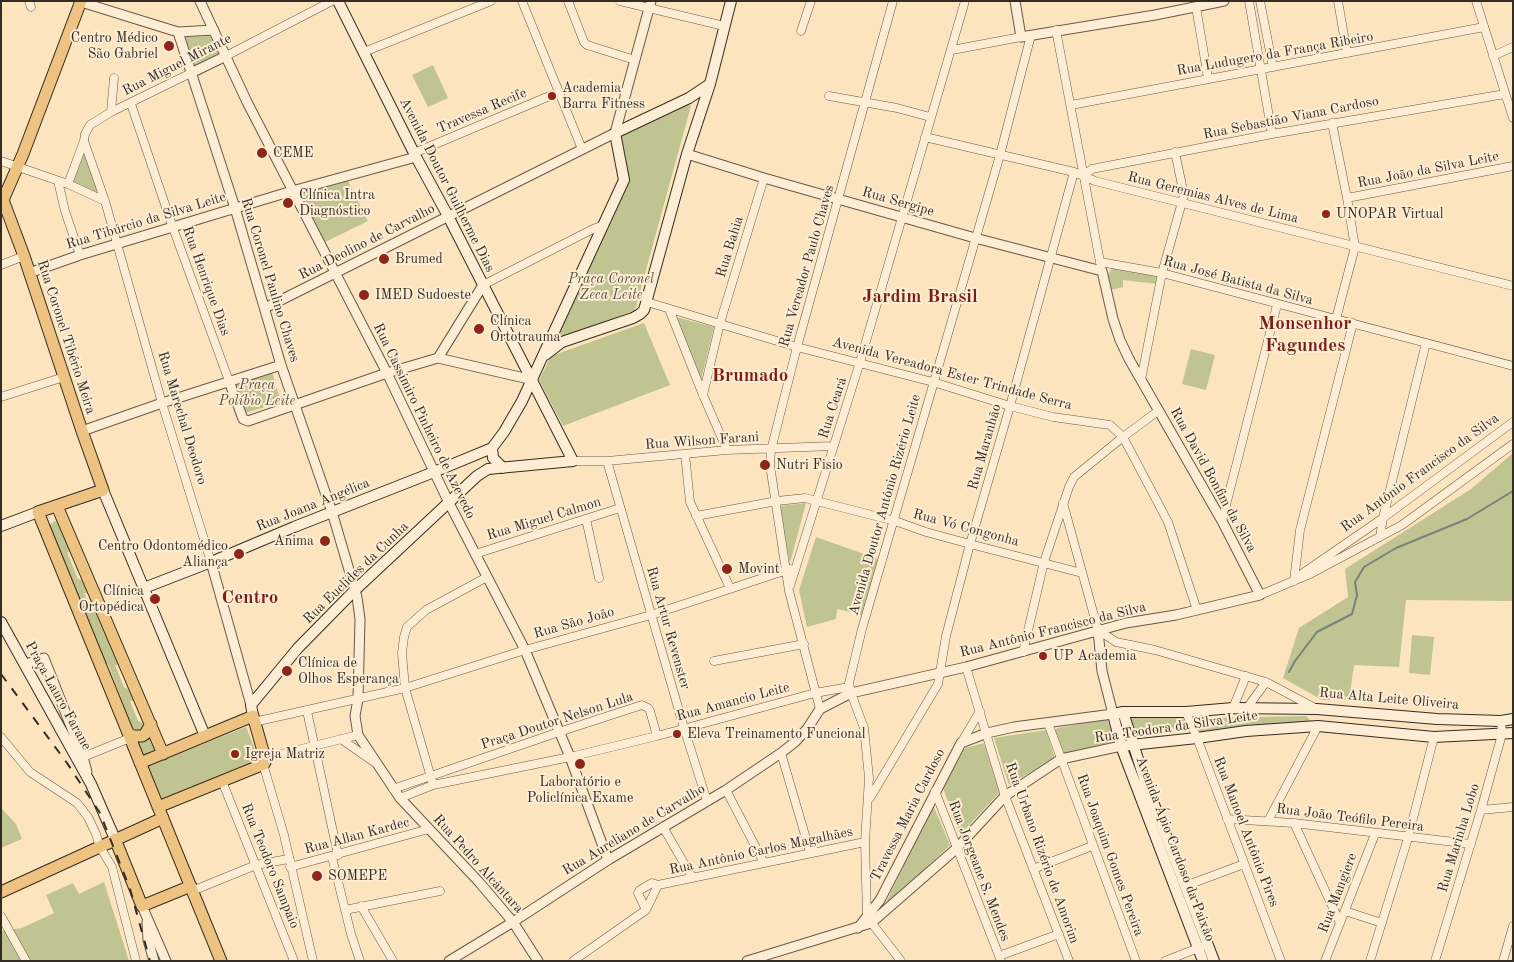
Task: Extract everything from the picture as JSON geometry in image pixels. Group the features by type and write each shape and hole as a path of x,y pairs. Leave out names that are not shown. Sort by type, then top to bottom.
{"main road":[{"path":"2,198 18,167 81,1"},
{"name":"Avenida Doutor Guilherme Dias","path":"338,1 415,155 533,380 573,462"},
{"path":"544,356 562,342 633,318 640,314 647,302 687,154 710,84 731,1"},
{"path":"573,462 503,468 494,458 492,448 504,432 533,380 624,180 615,133 689,98 710,84"},
{"path":"689,98 696,107 699,120"},
{"name":"Rua Coronel Tibério Meira","path":"2,198 24,256 103,490"},
{"path":"555,330 562,342"},
{"path":"522,401 531,397 544,402"},
{"path":"550,464 559,457 562,450 561,438"},
{"name":"Rua Joana Angélica","path":"144,588 492,448"},
{"name":"Rua Euclides da Cunha","path":"252,714 298,648 355,590 477,476 488,469 503,468"},
{"path":"1,526 103,490 205,736"},
{"path":"57,506 163,754"},
{"path":"38,512 221,961"},
{"name":"Praça Lauro Farane","path":"1,622 91,784 115,839"},
{"name":"Rua Teodora da Silva Leite","path":"1118,713 1186,712 1233,708 1317,709"},
{"name":"Rua Alta Leite Oliveira","path":"1317,709 1438,719 1501,721 1513,719"},
{"name":"Avenida Ápio Cardoso da Paixão","path":"1118,713 1133,745 1185,886 1190,913"},
{"name":"Avenida Ápio Cardoso da Paixão","path":"1118,713 1121,746 1203,946 1214,961"},
{"path":"1,892 100,847 160,813 264,761 252,714 140,763"},
{"path":"1434,737 1438,719"},
{"path":"129,736 142,736 151,724"},
{"path":"1318,726 1434,737 1513,733"},
{"name":"Rua Teodora da Silva Leite","path":"1121,746 1197,738 1246,730 1318,726"},
{"path":"115,839 144,910 191,889"},
{"name":"Avenida Ápio Cardoso da Paixão","path":"1203,946 1203,961"}],"street":[{"path":"81,1 178,32 214,30"},
{"name":"Rua Cassimiro Pinheiro de Azevedo","path":"200,1 292,191 387,373 448,503 525,650 570,757 608,860"},
{"name":"Rua Miguel Mirante","path":"68,184 85,134 90,125 111,112 131,104 332,1"},
{"path":"364,52 491,1"},
{"path":"522,1 582,149"},
{"path":"568,1 584,42 587,45 635,60"},
{"path":"620,1 650,5 724,26"},
{"path":"801,31 810,1"},
{"name":"Rua Vereador Paulo Chaves","path":"820,709 789,591 770,466 771,450 797,347 893,1"},
{"path":"956,1 965,2"},
{"path":"1015,1 1026,36"},
{"path":"952,50 1056,30 1155,15 1224,1"},
{"path":"1249,1 1272,134"},
{"path":"1260,1 1273,67"},
{"path":"1338,1 1347,53"},
{"path":"1476,1 1513,118"},
{"name":"Rua Ceará","path":"789,591 860,362 965,2"},
{"path":"615,133 650,5"},
{"path":"1196,7 1208,78"},
{"name":"Rua Ludugero da França Ribeiro","path":"1071,104 1484,27"},
{"path":"1056,30 1101,267"},
{"name":"Rua Coronel Paulino Chaves","path":"178,32 235,208 280,364 332,512 355,590 360,619 358,699 355,716 358,735"},
{"name":"Avenida Doutor Antônio Rizério Leite","path":"850,690 862,629 1000,155 1026,36"},
{"path":"1493,56 1513,47"},
{"path":"111,112 114,78"},
{"name":"Travessa Recife","path":"415,155 560,92"},
{"name":"Rua Sebastião Viana Cardoso","path":"1084,175 1092,170 1175,152 1505,94"},
{"path":"829,96 897,108 930,118"},
{"name":"Rua Henrique Dias","path":"131,104 173,228 229,381"},
{"path":"1332,123 1355,247 1336,319"},
{"name":"Rua Deolino de Carvalho","path":"265,308 615,133"},
{"name":"Rua Geremias Alves de Lima","path":"925,137 1074,172 1095,181 1513,286"},
{"name":"Rua Marechal Deodoro","path":"84,141 104,201 162,403 211,562 252,714"},
{"path":"1141,380 1162,273 1184,194 1175,152"},
{"name":"Rua Sergipe","path":"687,154 764,178 1050,259 1101,267"},
{"name":"Rua Tibúrcio da Silva Leite","path":"29,273 80,255 415,155"},
{"path":"1,161 68,184 104,201"},
{"name":"Rua João da Silva Leite","path":"1347,198 1513,166"},
{"name":"Rua Maranhão","path":"869,800 938,684 946,636 970,544 1074,172"},
{"name":"Rua Bahia","path":"703,395 720,323 764,178"},
{"path":"58,181 65,211 80,255"},
{"path":"438,358 483,285 604,225"},
{"path":"1,265 24,256"},
{"name":"Rua José Batista da Silva","path":"1101,267 1162,273 1513,366"},
{"name":"Rua David Bonfim da Silva","path":"1101,267 1120,340 1158,411 1222,521 1260,596"},
{"name":"Avenida Vereadora Ester Trindade Serra","path":"647,302 797,347 933,382 1010,406 1053,417 1110,425 1123,437 1168,522 1197,610"},
{"path":"1222,521 1277,305"},
{"path":"669,309 727,450"},
{"path":"1294,581 1300,530 1354,324"},
{"path":"1380,537 1426,343"},
{"path":"229,381 245,421 387,373 438,358 533,380"},
{"path":"82,431 280,364"},
{"path":"1,397 64,377"},
{"path":"1023,652 1044,562 1068,487 1074,478 1158,411"},
{"name":"Rua Antônio Francisco da Silva","path":"1294,581 1513,422"},
{"name":"Rua Antônio Francisco da Silva","path":"820,709 850,690 966,667 1098,630 1260,596 1294,581 1402,525 1513,444"},
{"name":"Rua Wilson Farani","path":"573,462 607,461 727,450 771,450 833,446"},
{"path":"685,454 690,502 730,588"},
{"name":"Rua Artur Revenster","path":"607,461 707,801"},
{"name":"Rua Vó Congonha","path":"696,516 776,501 806,498 1082,573"},
{"path":"1063,503 1098,630"},
{"name":"Rua Miguel Calmon","path":"475,554 620,508"},
{"path":"586,519 598,578"},
{"name":"Rua São João","path":"252,714 307,711 405,688 525,650 651,615 796,567"},
{"path":"433,785 405,688 402,653 407,627 426,610 486,577"},
{"name":"Rua Alta Leite Oliveira","path":"1098,630 1116,642 1155,650 1266,682 1317,709"},
{"name":"Avenida Ápio Cardoso da Paixão","path":"1098,630 1102,671 1118,713"},
{"path":"714,662 804,644"},
{"name":"Praça Lauro Farane","path":"26,664 44,658 83,757 91,784"},
{"name":"Rua Urbano Rizério de Amorim","path":"966,667 1005,796 1069,961"},
{"path":"1233,708 1246,676"},
{"path":"1247,708 1266,682"},
{"path":"850,690 864,728 869,778 866,842 869,920 901,961"},
{"name":"Rua Amancio Leite","path":"657,736 815,693 850,690"},
{"name":"Praça Doutor Nelson Lula","path":"393,790 560,732 642,706 650,711 657,736"},
{"name":"Rua Aureliano de Carvalho","path":"449,961 608,860 726,790 781,753 807,730 820,709"},
{"path":"307,711 351,934 360,961"},
{"name":"Travessa Maria Cardoso","path":"869,920 961,742 980,711"},
{"name":"Rua Manoel Antônio Pires","path":"1186,712 1281,961"},
{"name":"Rua Teodora da Silva Leite","path":"961,742 1014,727 1118,713"},
{"name":"Rua Marinha Lobo","path":"1435,961 1502,734 1501,721"},
{"name":"Rua Joaquim Gomes Pereira","path":"1048,723 1136,961"},
{"path":"1268,821 1318,726"},
{"path":"310,960 284,835 264,761 358,735"},
{"name":"Rua Pedro Alcântara","path":"358,735 393,790 479,882 513,922 538,961"},
{"path":"83,757 129,736"},
{"path":"400,798 433,785 570,757 657,736"},
{"path":"1,737 30,772 77,804 88,816 100,847 112,867 136,961"},
{"path":"1370,961 1408,838 1434,737"},
{"path":"341,739 375,762"},
{"name":"Rua Teodora da Silva Leite","path":"748,961 767,958 858,928 957,848 1005,796 1061,759 1121,746"},
{"path":"781,753 810,852"},
{"name":"Rua Teodoro Sampaio","path":"222,781 294,961"},
{"path":"726,790 764,863"},
{"name":"Rua Jorgeane S. Mendes","path":"935,791 1000,959"},
{"path":"1481,810 1513,808"},
{"name":"Rua João Teófilo Pereira","path":"1227,819 1294,823 1471,844"},
{"path":"1294,823 1340,923"},
{"path":"663,827 692,877"},
{"name":"Rua Allan Kardec","path":"191,889 256,865 289,863 335,856 429,829"},
{"name":"Rua Mangiere","path":"1325,961 1375,834"},
{"name":"Rua Antônio Carlos Magalhães","path":"573,961 646,910 658,885 810,852 866,842"},
{"path":"1033,870 1092,846"},
{"path":"1185,886 1244,864"},
{"path":"646,910 638,893 652,883 658,885"},
{"path":"346,910 440,891"},
{"path":"361,906 393,961"},
{"path":"144,910 148,940 154,961"},
{"path":"144,910 166,961"},
{"path":"1345,911 1382,923"},
{"path":"1,916 26,961"},
{"path":"1504,960 1513,926"},
{"path":"1000,959 1059,934"},
{"path":"1165,961 1203,946"}],"green space":[{"path":"210,36 219,53 194,66 183,37"},
{"path":"433,65 448,98 428,107 412,75"},
{"name":"Praça Coronel Zeca Leite","path":"686,101 691,106 635,310 566,337 562,336 558,332 625,180 615,138"},
{"path":"85,147 100,196 70,184"},
{"path":"348,181 368,221 321,244 296,196"},
{"path":"1119,266 1160,278 1158,284 1123,280 1123,287 1111,290 1107,276 1113,267"},
{"path":"676,317 714,327 700,384"},
{"path":"644,323 670,385 563,426 539,380 551,356"},
{"path":"1191,349 1215,355 1206,390 1182,384"},
{"name":"Praça Políbio Leite","path":"272,372 281,402 242,414 233,384"},
{"path":"1513,453 1512,601 1406,600 1399,667 1354,665 1349,700 1322,700 1283,678 1299,628 1348,597 1345,569 1471,489"},
{"path":"806,503 790,563 779,506"},
{"path":"55,521 61,526 71,551 67,552 78,579 83,580 90,593 84,593 91,610 98,614 119,665 115,665 124,687 130,690 134,701 130,701 138,721 145,724 139,735 126,723 130,721 108,664 102,662 49,525"},
{"path":"816,537 878,559 863,615 837,609 836,619 807,627 799,590"},
{"path":"1412,635 1434,637 1430,675 1409,673"},
{"path":"1124,714 1182,714 1186,728 1131,734"},
{"path":"1306,716 1311,721 1200,732 1196,723 1200,718"},
{"path":"1107,719 1114,738 1111,742 1066,754 1061,751 1053,731 1058,728"},
{"path":"246,727 260,761 163,801 148,766"},
{"path":"1046,730 1055,758 1009,785 994,738"},
{"path":"150,736 157,752 141,758 134,741"},
{"path":"984,743 1000,792 960,835 943,788 965,748"},
{"path":"933,805 950,845 883,909"},
{"path":"1,808 16,824 22,839 1,848"},
{"path":"104,882 129,961 1,961 1,931 22,928 54,913 46,895 73,883 79,894"}],"waterway":[{"path":"1289,672 1317,632 1352,614 1357,595 1355,582 1364,567 1396,548 1467,519 1513,491"}],"railway":[{"path":"1,674 67,763 100,813 130,889 150,961"}],"place":[{"name":"Centro Médico São Gabriel","path":"169,46"},
{"name":"Academia Barra Fitness","path":"552,96"},
{"name":"CEME","path":"262,153"},
{"name":"Clínica Intra Diagnóstico","path":"288,203"},
{"name":"UNOPAR Virtual","path":"1326,214"},
{"name":"Brumed","path":"384,259"},
{"name":"IMED Sudoeste","path":"364,295"},
{"name":"Clínica Ortotrauma","path":"479,329"},
{"name":"Nutri Fisio","path":"765,465"},
{"name":"Anima","path":"325,541"},
{"name":"Centro Odontomédico Aliança","path":"239,554"},
{"name":"Movint","path":"727,569"},
{"name":"Clínica Ortopédica","path":"155,599"},
{"name":"UP Academia","path":"1043,656"},
{"name":"Clínica de Olhos Esperança","path":"287,671"},
{"name":"Eleva Treinamento Funcional","path":"677,734"},
{"name":"Igreja Matriz","path":"235,754"},
{"name":"Laboratório e Policlínica Exame","path":"580,764"},
{"name":"SOMEPE","path":"317,876"}],"district":[{"name":"Jardim Brasil","path":"920,297"},
{"name":"Monsenhor Fagundes","path":"1305,335"},
{"name":"Brumado","path":"750,376"},
{"name":"Centro","path":"250,598"}]}
